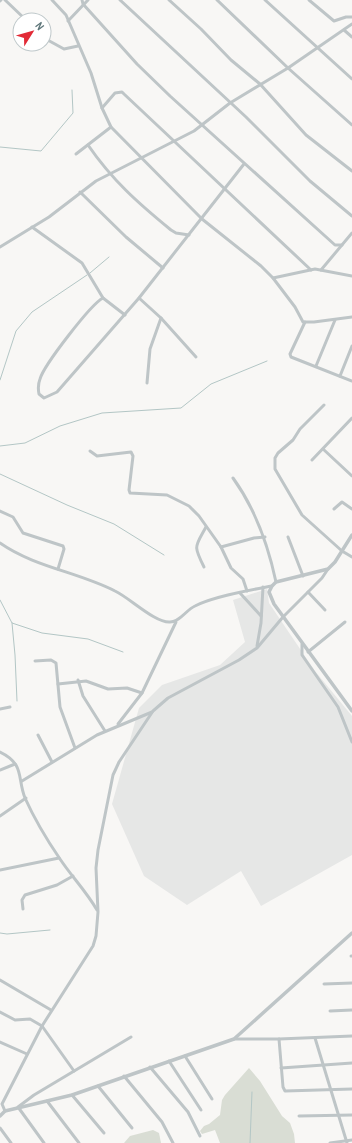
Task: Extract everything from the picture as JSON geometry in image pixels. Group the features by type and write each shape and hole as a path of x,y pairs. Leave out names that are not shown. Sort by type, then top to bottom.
{"street":[{"path":"6,0 18,12"},
{"path":"52,0 62,10 68,21 91,73 102,108 111,127 202,219 261,266 273,278 305,322"},
{"path":"82,0 83,4 148,75 334,245 335,253"},
{"path":"68,21 88,0"},
{"path":"120,0 230,103 310,181 352,216"},
{"path":"170,0 231,60 260,84 306,135 352,171"},
{"path":"217,0 288,68 352,125"},
{"path":"264,0 352,79"},
{"path":"309,0 334,21 346,17 352,18"},
{"path":"0,247 66,205 80,192 109,174 194,131 201,124 230,103 288,68 352,24"},
{"path":"344,30 352,37"},
{"path":"52,42 64,49 78,46"},
{"path":"102,108 115,93 122,92 172,141 311,270"},
{"path":"76,154 111,127"},
{"path":"88,145 109,174 136,201 171,230 176,233 189,235"},
{"path":"103,298 87,311 47,364 38,385 39,394 42,397 48,398 57,392 125,315 244,164"},
{"path":"80,192 126,237 163,268"},
{"path":"32,227 82,263 103,298 125,315"},
{"path":"321,270 352,233"},
{"path":"334,245 342,245"},
{"path":"273,278 311,270 321,270 352,276"},
{"path":"139,298 162,318 196,357"},
{"path":"305,322 352,317"},
{"path":"147,383 150,349 162,318"},
{"path":"316,366 335,320"},
{"path":"305,322 290,354 291,357 352,381"},
{"path":"340,376 352,346"},
{"path":"324,405 300,429 293,440 278,453 275,458 275,469 291,499 302,515 342,551 352,557"},
{"path":"312,460 352,419"},
{"path":"323,449 352,476"},
{"path":"90,450 97,456 131,452 133,456 129,490 130,493 134,495 167,495 188,506 221,547 231,568 244,579 247,591"},
{"path":"233,478 252,508 264,537 276,582"},
{"path":"334,509 342,502 352,509"},
{"path":"0,511 13,517 23,533 63,546 64,549 58,569"},
{"path":"204,567 196,551 196,545 206,527"},
{"path":"5,1111 1,1104 27,1054 51,1010 93,946 96,936 98,912 96,868 98,850 113,776 118,762 153,711 168,698 239,660 257,648 283,617 322,578 335,562 352,535"},
{"path":"221,547 264,537"},
{"path":"288,537 303,576"},
{"path":"0,543 21,556 115,591 159,619 168,623 176,622"},
{"path":"328,569 276,582 272,586 270,596 302,644 352,711"},
{"path":"117,726 142,693 176,622 195,606 247,591 272,586"},
{"path":"257,648 261,629 263,587"},
{"path":"308,592 325,610"},
{"path":"240,593 261,616"},
{"path":"308,652 346,622"},
{"path":"302,644 302,655 338,707 352,742"},
{"path":"35,661 54,660 56,663 60,708 75,748"},
{"path":"58,684 78,680 86,681 108,689 134,689 142,693"},
{"path":"78,680 83,696 105,731"},
{"path":"0,709 10,707"},
{"path":"22,781 105,731 153,711"},
{"path":"38,735 52,762"},
{"path":"0,752 10,758 15,764 22,781 26,798 59,858 83,888 98,912"},
{"path":"0,770 15,764"},
{"path":"0,816 26,798"},
{"path":"0,870 59,858"},
{"path":"23,909 22,900 26,895 57,885 73,876"},
{"path":"234,1039 352,933"},
{"path":"0,980 51,1010"},
{"path":"324,984 352,983"},
{"path":"330,1011 352,1010"},
{"path":"0,1012 15,1020 30,1019 42,1026 74,1071"},
{"path":"0,1116 5,1111 72,1095 234,1039 352,1036"},
{"path":"18,1107 131,1037"},
{"path":"316,1038 346,1142"},
{"path":"279,1039 283,1086 285,1091 352,1090"},
{"path":"0,1042 27,1054"},
{"path":"185,1056 212,1099"},
{"path":"169,1061 201,1110"},
{"path":"281,1068 352,1063"},
{"path":"150,1067 188,1112 200,1136"},
{"path":"124,1076 162,1122 173,1143"},
{"path":"98,1086 132,1128"},
{"path":"72,1095 104,1133"},
{"path":"47,1101 79,1143"},
{"path":"18,1107 44,1143"},
{"path":"300,1116 352,1115"},
{"path":"0,1128 11,1143"},
{"path":"330,1143 352,1140"}],"shaded area":[{"path":"267,589 269,603 315,671 352,716 352,855 261,906 241,871 187,905 144,876 112,804 139,708 162,685 220,665 245,642 233,600"},
{"path":"249,1068 260,1081 282,1116 290,1123 294,1134 295,1143 220,1143 215,1130 202,1134 200,1131 204,1126 220,1115 222,1100 225,1095"},
{"path":"153,1130 159,1133 161,1143 124,1143 130,1136"}],"waterway":[{"path":"0,147 41,151 73,113 72,90"},
{"path":"90,273 109,257"},
{"path":"0,380 16,331 32,312 87,275"},
{"path":"0,446 25,443 60,426 102,413 181,408 211,384 267,361"},
{"path":"0,474 67,505 114,524 164,555"},
{"path":"0,600 12,623 42,633 88,639 123,652"},
{"path":"12,623 17,701"},
{"path":"0,933 7,934 50,930"},
{"path":"250,1143 252,1092"}]}
